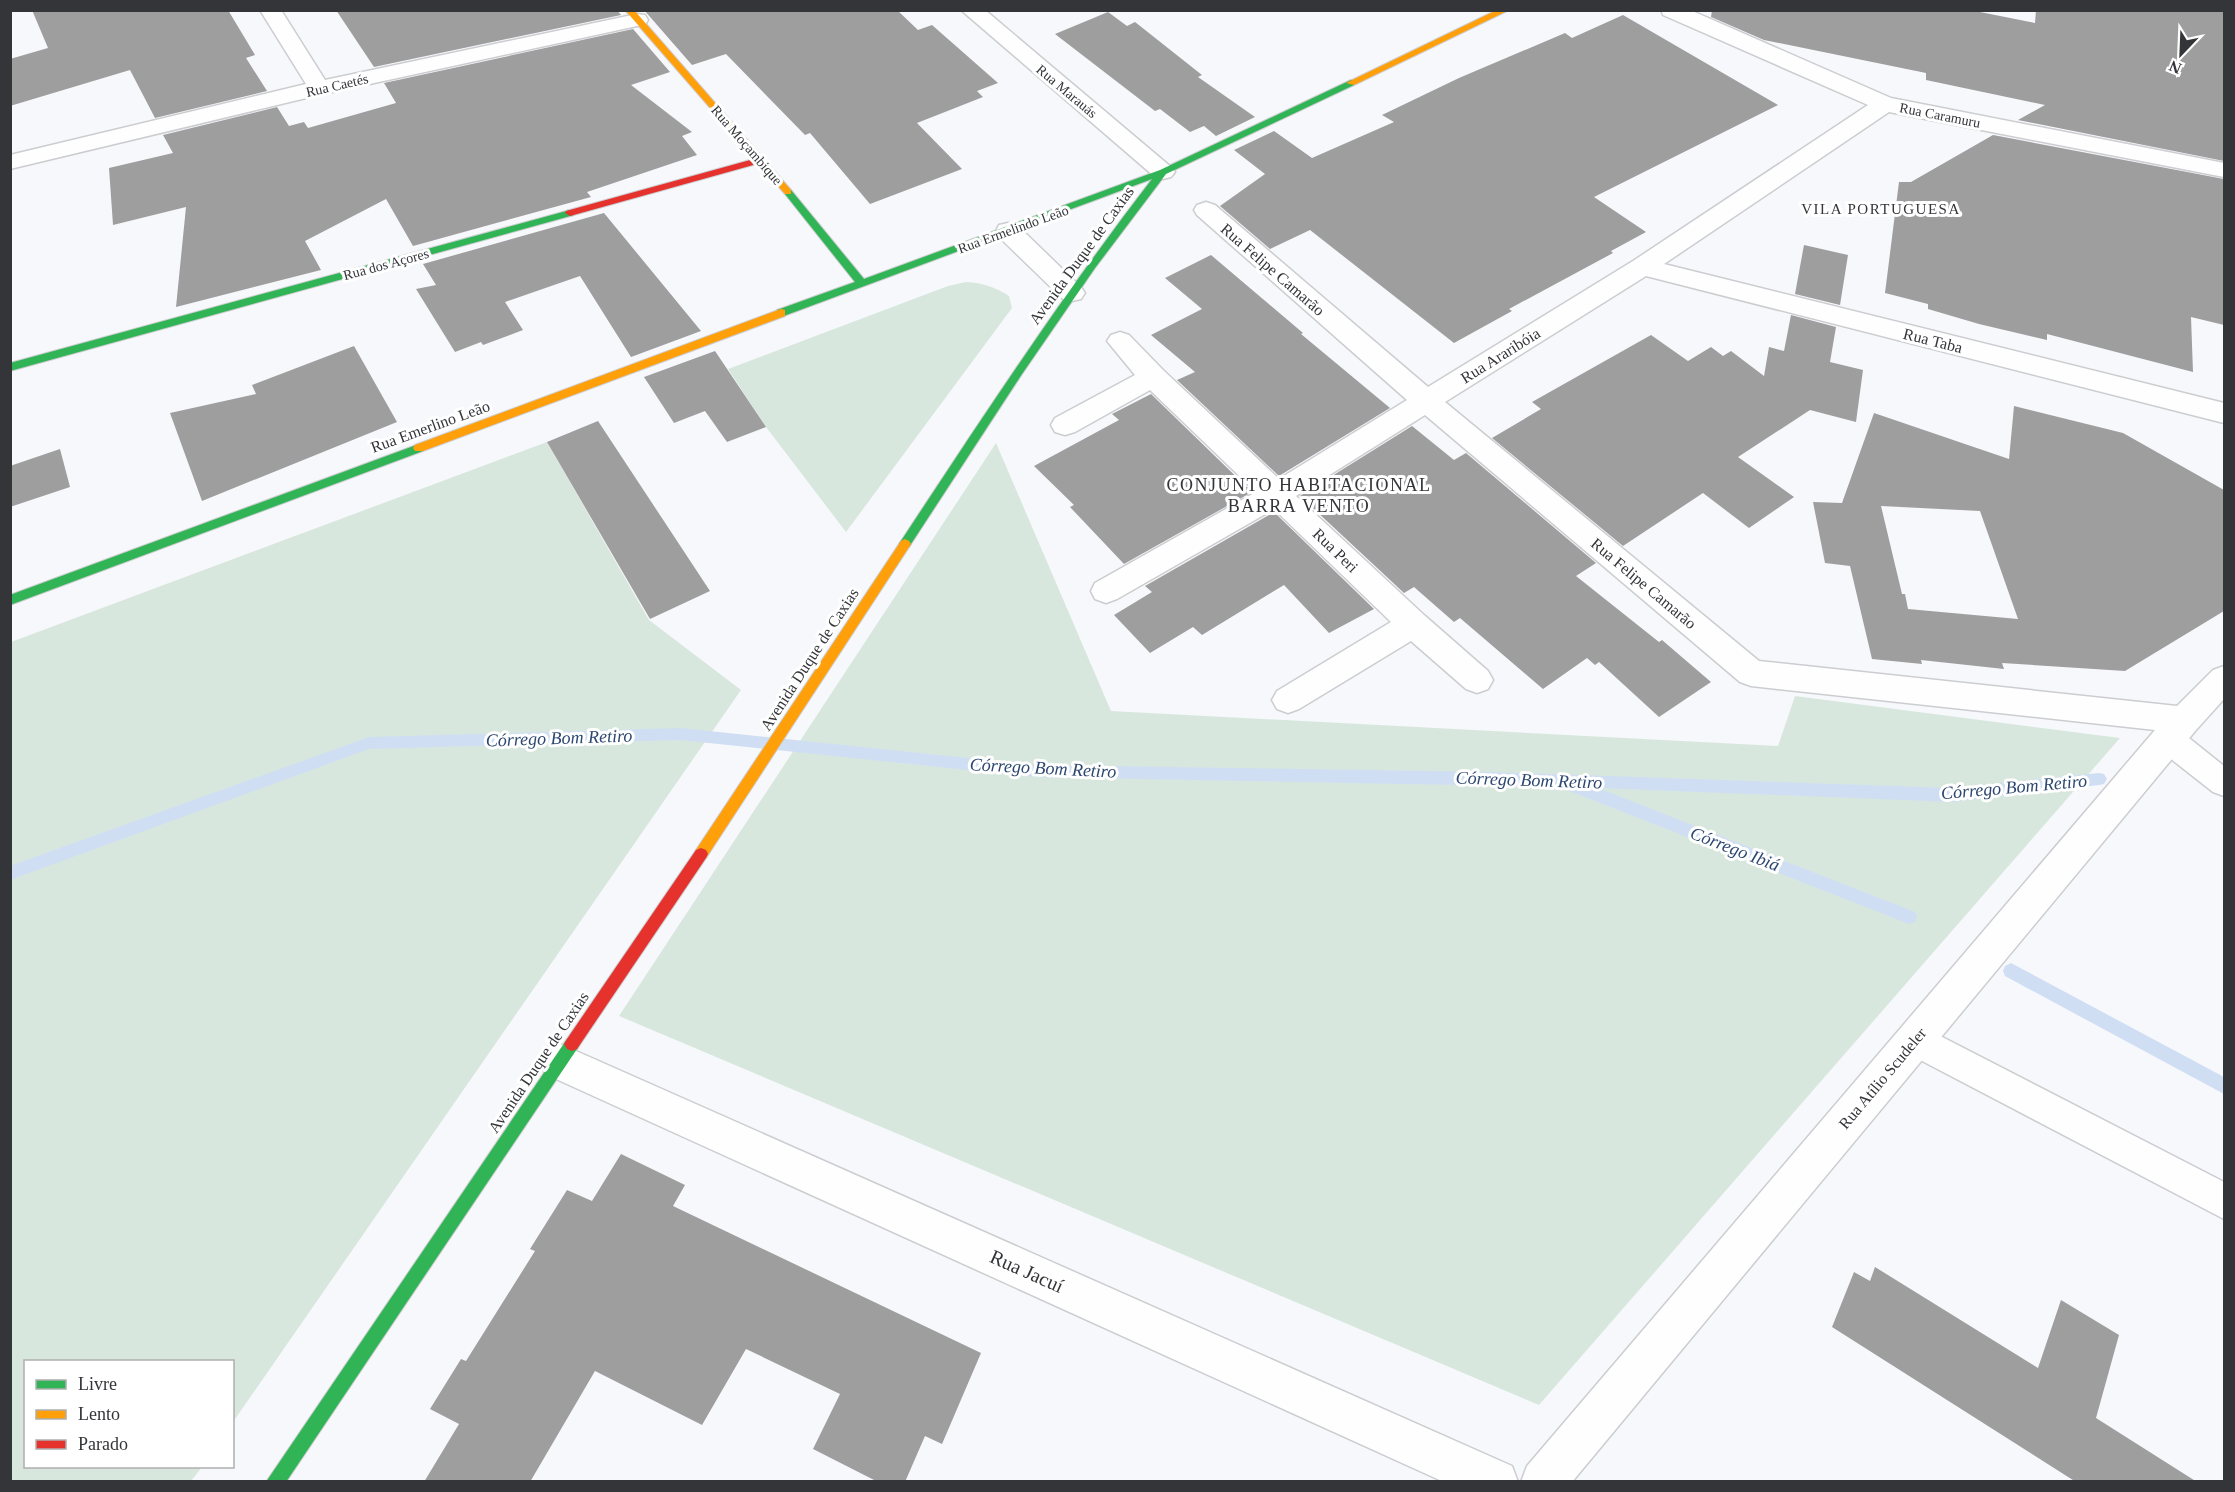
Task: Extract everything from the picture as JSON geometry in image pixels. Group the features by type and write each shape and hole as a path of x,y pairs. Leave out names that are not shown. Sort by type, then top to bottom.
{"street":[{"path":"270,10 319,88"},
{"name":"Rua Marauás","path":"971,10 1162,172"},
{"name":"Avenida Duque de Caxias","path":"275,1482 558,1061 742,793 1011,381 1072,292 1162,172 1505,10"},
{"name":"Rua Caramuru","path":"1671,10 1885,104 2224,171"},
{"name":"Rua Caetés","path":"10,162 319,88 640,15"},
{"name":"Rua Moçambique","path":"640,15 862,283"},
{"name":"Rua Araribóia","path":"1106,591 1277,494 1642,267 1885,104"},
{"name":"Rua dos Açores","path":"10,367 760,160"},
{"name":"Rua Ermelindo Leão","path":"862,283 1008,231 1162,172"},
{"name":"Rua Felipe Camarão","path":"1206,210 1426,401 1751,673 2176,729"},
{"path":"1008,231 1072,292"},
{"name":"Rua Taba","path":"1642,267 2224,413"},
{"name":"Rua Emerlino Leão","path":"10,600 862,283"},
{"name":"Rua Peri","path":"1120,341 1153,377 1413,624 1477,680"},
{"path":"1065,425 1153,377"},
{"path":"1288,700 1413,624"},
{"name":"Rua Atílio Scudeler","path":"1543,1482 2176,729 2224,679"},
{"name":"Rua Jacuí","path":"558,1061 1496,1482"}],"lane":[{"path":"2176,729 2224,783"},
{"path":"1915,1039 2224,1202"}],"shaded area":[{"path":"966,282 983,284 1004,293 1009,296 1012,308 846,532 766,427 728,369 948,286"},
{"path":"547,442 649,620 741,690 234,1421 234,1360 24,1360 24,1468 201,1468 191,1481 11,1482 11,642"},
{"path":"996,443 1111,711 1778,746 1795,696 2120,738 1539,1405 619,1016"}],"building":[{"path":"32,10 228,10 255,55 246,58 267,91 155,118 130,70 10,106 10,59 48,48"},
{"path":"336,10 617,10 621,15 374,67"},
{"path":"644,10 897,10 918,30 932,25 998,83 977,91 983,97 917,123 962,169 870,204 810,133 805,135 726,54 692,65"},
{"path":"1712,10 1970,10 2035,23 2036,10 2224,10 2224,161 2018,120 2045,105 1926,80 1926,73 1764,40 1711,17"},
{"path":"1108,12 1127,26 1135,22 1202,75 1198,77 1255,117 1216,136 1204,126 1190,132 1160,109 1155,111 1055,34"},
{"path":"1623,15 1778,105 1594,197 1646,232 1611,251 1613,253 1509,309 1512,311 1454,343 1310,230 1270,249 1220,206 1265,174 1234,150 1274,131 1312,158 1394,122 1382,115 1459,78 1565,33 1572,38"},
{"path":"633,29 670,72 631,85 692,132 682,136 697,155 587,192 591,197 413,246 386,199 305,241 321,270 176,307 186,207 113,225 109,168 173,153 163,135 277,107 289,126 304,122 308,128 396,103 384,83"},
{"path":"1993,135 2224,179 2224,325 2191,317 2193,372 2047,334 2047,340 1979,324 1928,309 1928,304 1885,293 1899,182 1911,182"},
{"path":"604,213 701,331 631,357 580,276 505,302 523,330 483,345 481,342 455,352 416,289 436,285 423,264"},
{"path":"1804,245 1848,255 1840,305 1795,294"},
{"path":"1211,255 1390,408 1279,476 1177,380 1195,372 1151,335 1202,309 1165,278"},
{"path":"1791,315 1836,327 1830,362 1863,370 1856,422 1810,410 1738,457 1794,497 1749,528 1703,493 1623,546 1492,438 1541,409 1532,402 1651,335 1688,361 1711,347 1723,356 1731,351 1764,376 1769,347 1784,351"},
{"path":"354,346 397,422 202,501 170,413 256,394 252,385"},
{"path":"715,351 766,427 727,442 705,411 674,423 644,377"},
{"path":"1151,394 1252,492 1124,564 1070,507 1074,505 1034,466 1119,420 1112,414"},
{"path":"2014,406 2123,433 2224,490 2224,611 2125,671 2002,663 2004,669 1921,660 1922,664 1872,659 1850,566 1825,563 1813,502 1842,503 1874,413 2009,459","holes":["1881,506 1980,511 2018,619 1908,609 1905,594 1902,594"]},
{"path":"598,421 710,591 650,619 547,442"},
{"path":"1412,426 1454,460 1466,453 1596,563 1576,576 1659,642 1662,640 1711,682 1659,717 1599,662 1595,665 1587,658 1543,689 1460,618 1454,622 1414,587 1404,593 1300,496"},
{"path":"60,449 70,487 10,507 10,466"},
{"path":"1274,512 1374,609 1329,633 1284,585 1202,635 1193,627 1150,653 1114,615 1152,592 1145,586"},
{"path":"621,1154 685,1185 673,1206 981,1353 942,1444 925,1436 905,1482 878,1482 813,1449 840,1394 746,1349 702,1425 595,1371 530,1482 424,1482 459,1424 430,1409 461,1359 466,1361 535,1251 530,1249 567,1190 592,1201"},
{"path":"1875,1267 2038,1368 2061,1300 2119,1335 2096,1418 2197,1482 2076,1482 1832,1327 1854,1272 1870,1281"}],"waterway":[{"name":"Córrego Bom Retiro","path":"10,873 369,743 680,734 1035,771 1493,778 1952,795 2099,779"},
{"name":"Córrego Ibiá","path":"1572,785 1909,917"},
{"name":"Córrego Ibiá","path":"2011,971 2224,1086"}],"traffic: fast":[{"path":"781,313 1163,172 1351,83"},
{"path":"905,544 1018,371 1091,266 1163,172"},
{"path":"788,192 862,283"},
{"path":"10,367 570,213"},
{"path":"10,600 419,448"},
{"path":"275,1482 572,1044"}],"traffic: slow":[{"path":"629,10 788,192"},
{"path":"1351,83 1505,10"},
{"path":"419,448 781,313"},
{"path":"701,854 905,544"}],"traffic: jam":[{"path":"570,213 761,160"},
{"path":"572,1044 701,854"}],"district":[{"name":"VILA PORTUGUESA","path":"1881,209"},
{"name":"CONJUNTO HABITACIONAL BARRA VENTO","path":"1299,495"}]}
